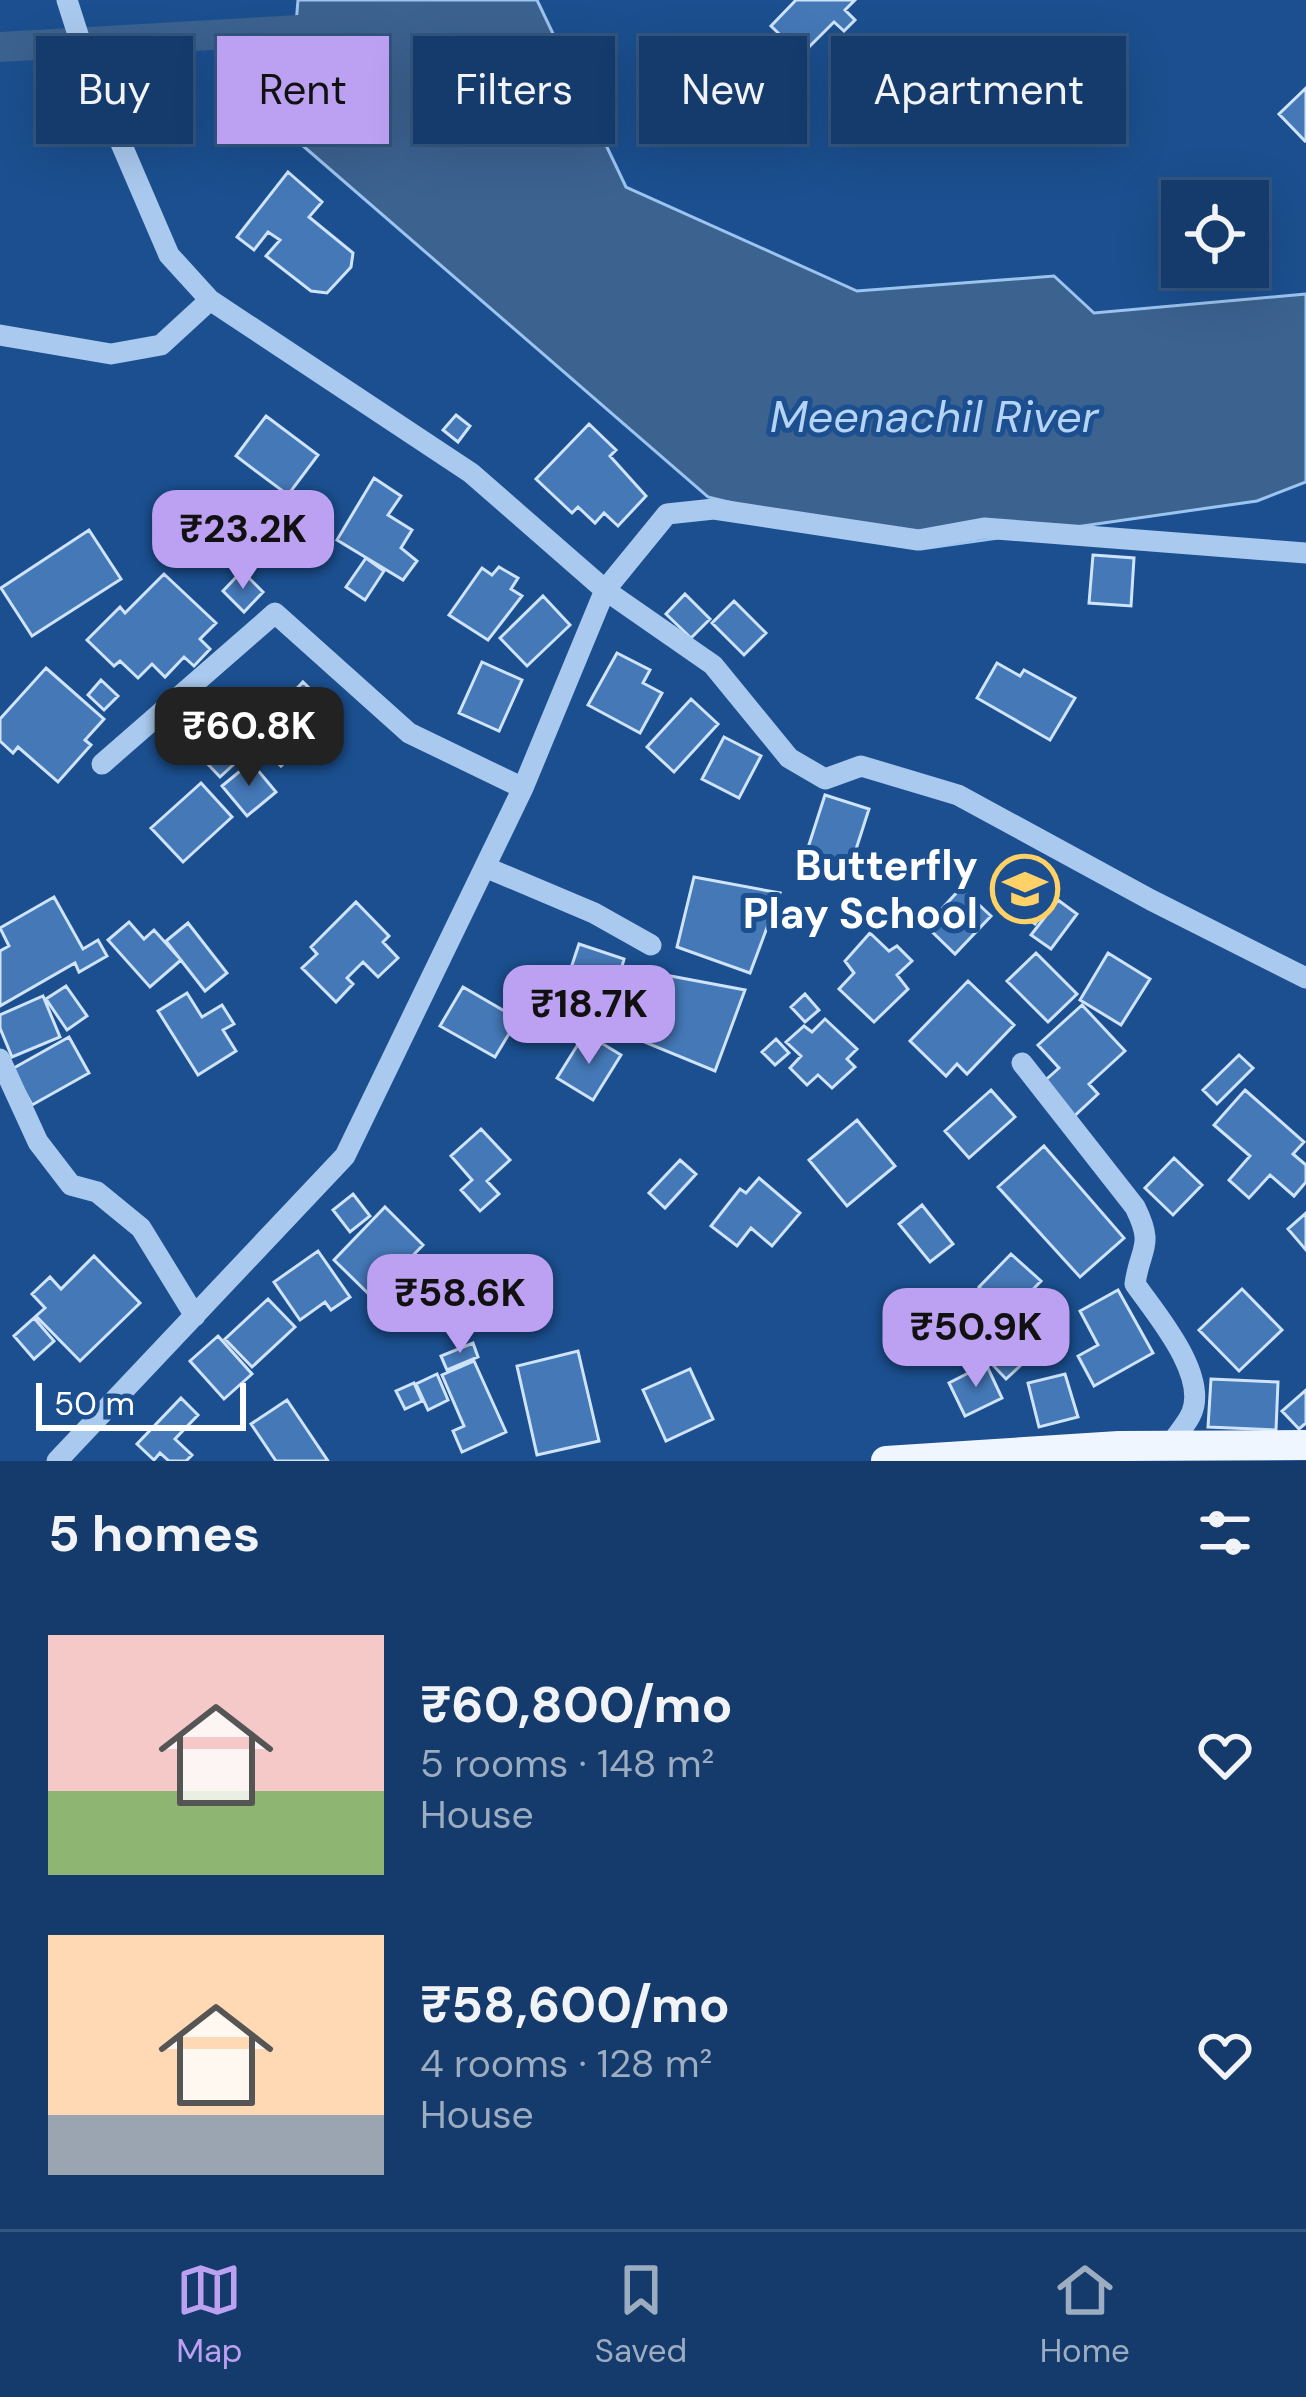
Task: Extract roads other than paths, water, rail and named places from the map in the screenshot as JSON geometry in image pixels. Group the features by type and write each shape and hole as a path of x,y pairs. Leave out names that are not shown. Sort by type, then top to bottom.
{"main road":[{"path":"886,1461 1121,1453 1171,1444 1306,1444"}],"street":[{"path":"67,0 89,69 169,255 210,300 471,472 605,590 713,665 789,758 825,779 861,766 958,795 1306,978"},
{"path":"0,335 111,354 161,345 210,300"},
{"path":"57,1461 345,1156 523,788 605,590 667,514 714,509 918,540 984,528 1306,553"},
{"path":"102,764 275,613 410,733 523,788"},
{"path":"485,867 594,913 651,945"},
{"path":"0,1059 38,1142 71,1185 97,1192 141,1228 195,1316"},
{"path":"1022,1063 1135,1207 1145,1227 1147,1253 1135,1284 1164,1321 1195,1393 1192,1412 1171,1444"}],"water":[{"name":"Meenachil River","path":"298,0 537,0 554,36 413,36 413,144 606,144 626,187 857,291 1054,276 1094,313 1306,294 1306,482 1257,501 921,549 708,497 301,144 389,144 389,36 295,36"}],"waterway":[{"path":"0,47 334,28"}],"place":[{"name":"Butterfly Play School","path":"1025,889"}]}
